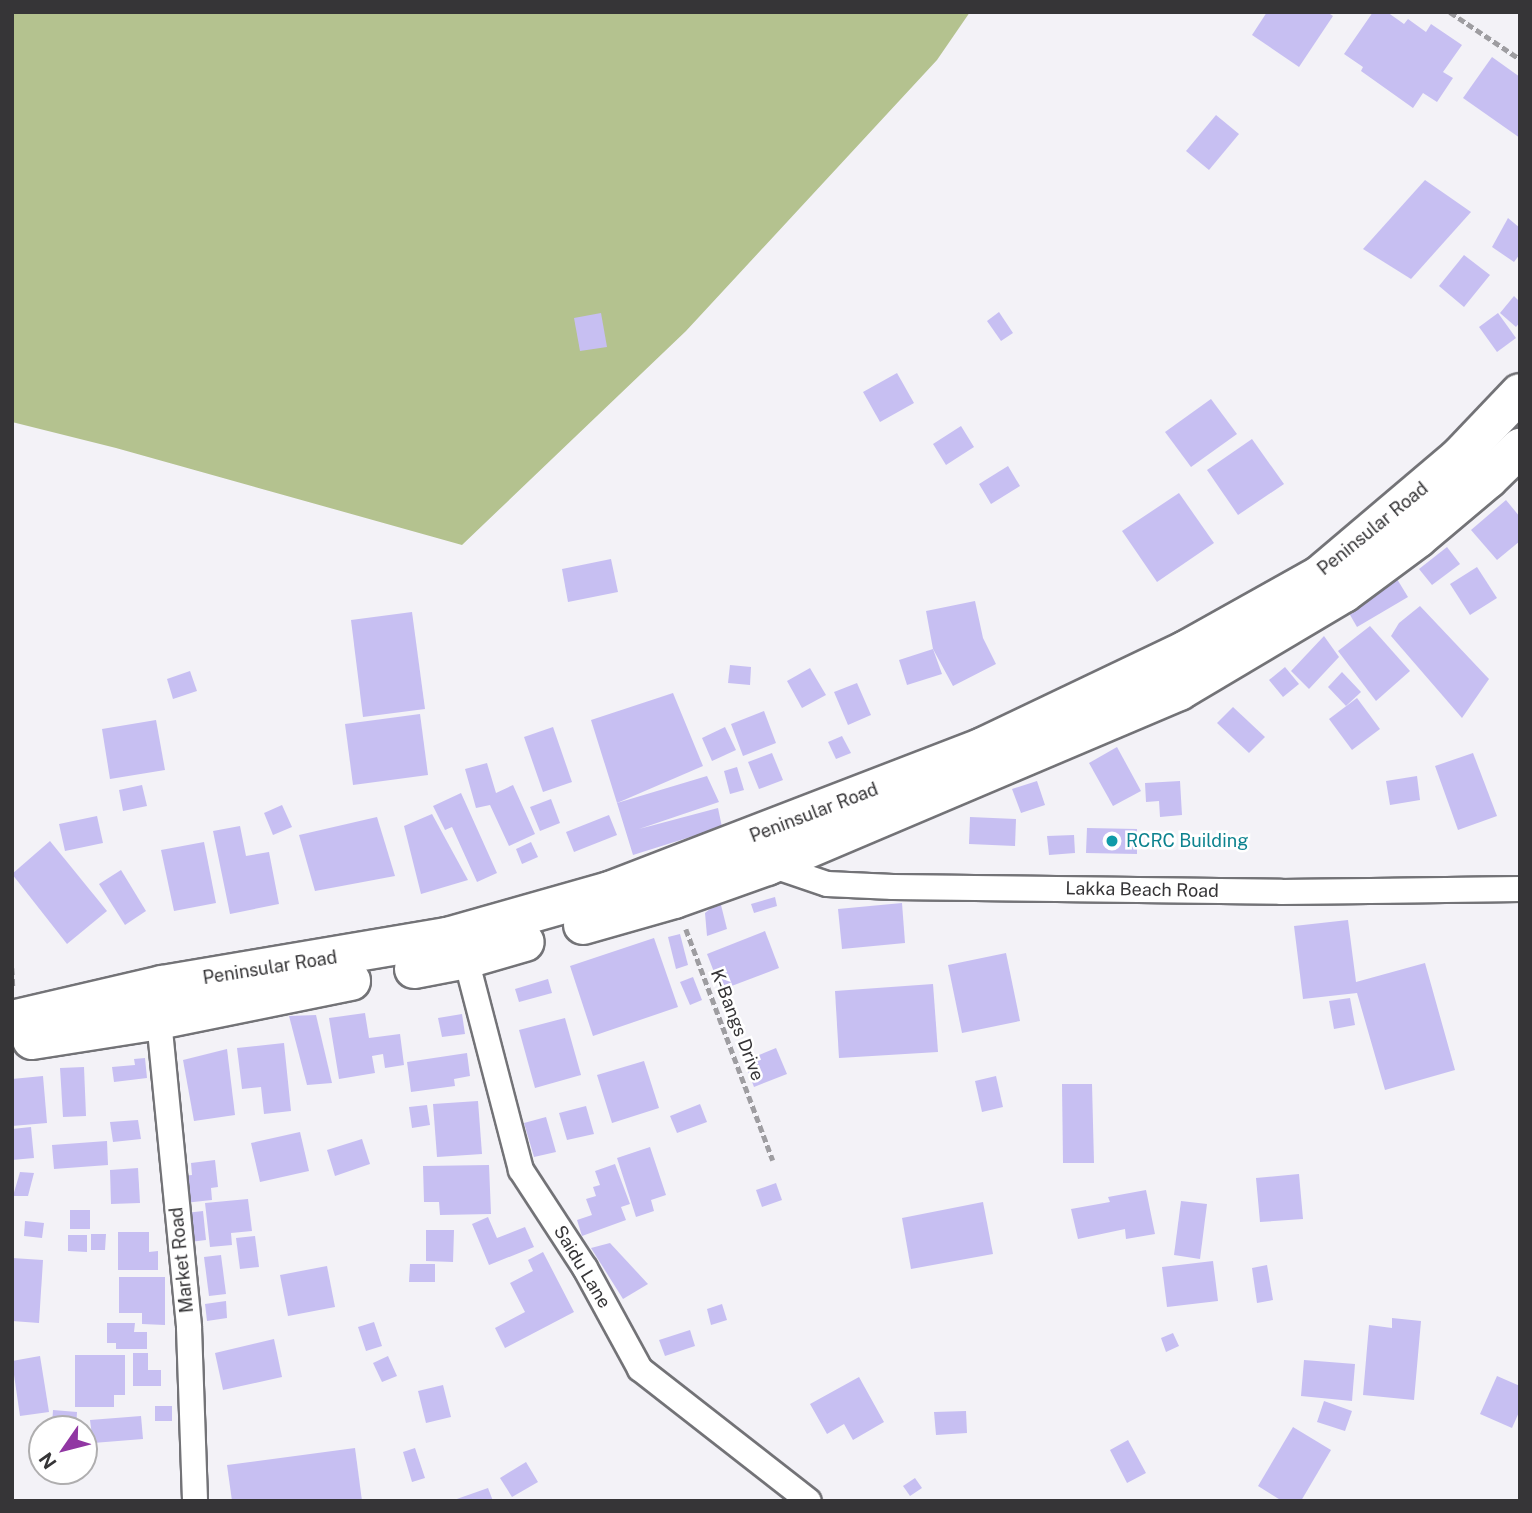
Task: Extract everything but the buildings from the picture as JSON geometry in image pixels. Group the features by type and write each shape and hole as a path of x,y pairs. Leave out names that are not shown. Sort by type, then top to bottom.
{"main road":[{"name":"Peninsular Road","path":"12,1043 159,1020 466,959 674,899 760,851 1186,650 1320,575 1459,457 1520,393"},
{"name":"Peninsular Road","path":"12,1020 162,985 447,937 760,851 1179,691 1344,593 1418,538 1520,448"}],"street":[{"name":"Lakka Beach Road","path":"760,851 827,884 1281,892 1520,889"},
{"name":"Saidu Lane","path":"466,959 521,1170 585,1268 639,1369 809,1501"},
{"name":"Market Road","path":"159,1020 190,1328 195,1501"}],"path":[{"path":"1450,12 1520,59"},
{"name":"K-Bangs Drive","path":"674,899 773,1160"}],"green space":[{"path":"12,12 970,12 937,60 686,331 462,545 116,448 12,422"}],"place":[{"name":"RCRC Building","path":"1112,841"}]}
